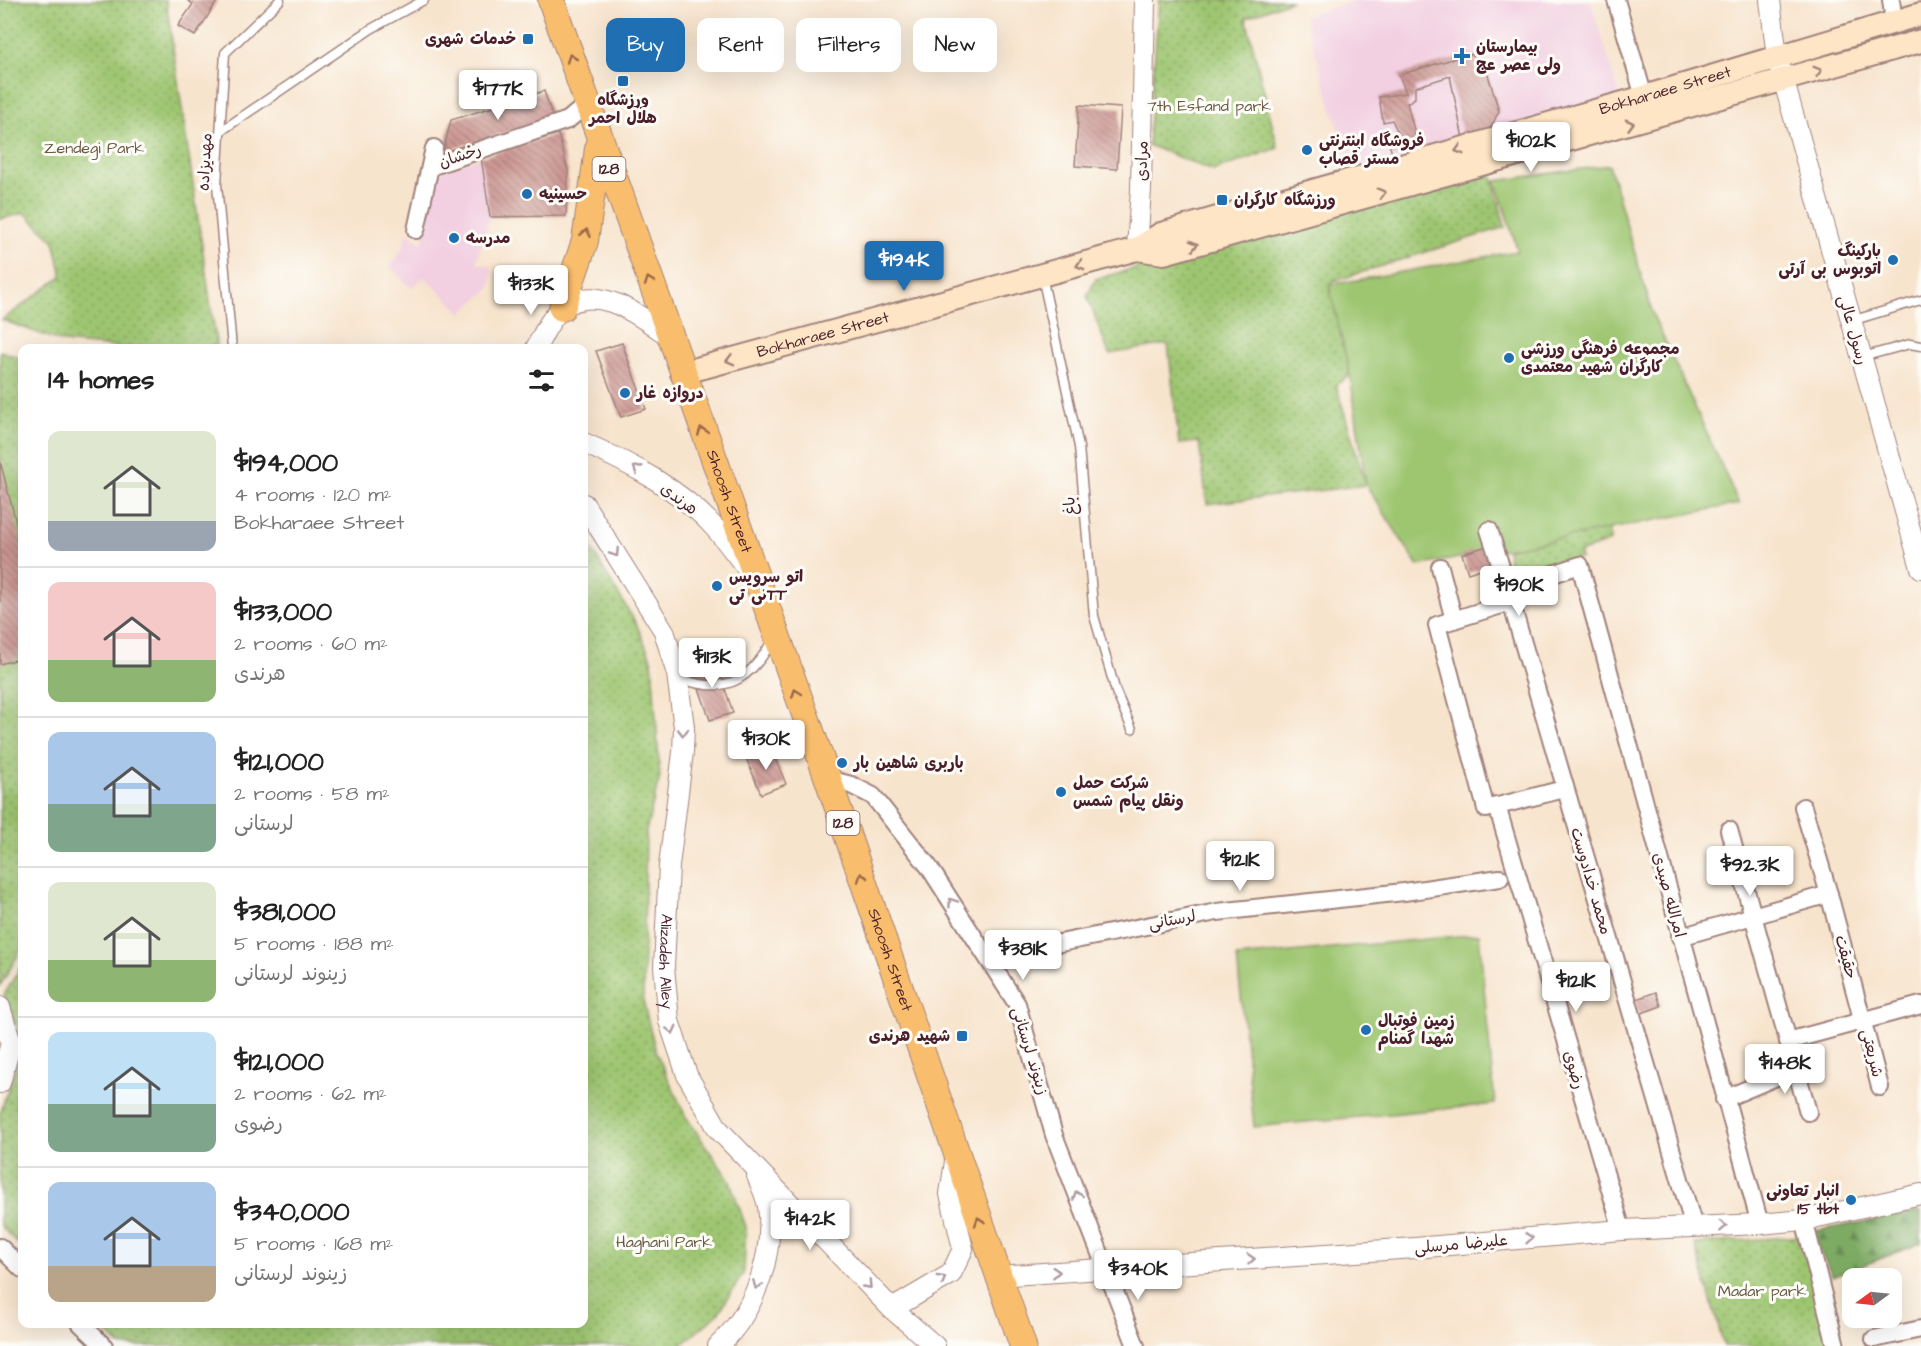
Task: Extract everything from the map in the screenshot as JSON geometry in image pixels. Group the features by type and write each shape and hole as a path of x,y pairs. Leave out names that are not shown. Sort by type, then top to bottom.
{"main road":[{"name":"Shoosh Street","path":"551,0 598,139 828,779 1023,1346"},
{"name":"Bokharaee Street","path":"1593,123 1644,98 1777,57 1892,11 1921,14"},
{"name":"Bokharaee Street","path":"682,373 1137,249 1161,234 1593,123 1784,82 1921,41"},
{"path":"562,308 585,241 594,190 598,139"}],"street":[{"name":"مرادی","path":"1137,249 1141,189 1145,0"},
{"path":"1616,0 1644,98"},
{"name":"رسول عالی","path":"1770,0 1777,57 1921,568"},
{"name":"رخشان","path":"430,166 568,120 587,104"},
{"path":"416,230 434,148"},
{"path":"538,344 549,324 562,308 591,299 622,305 669,336"},
{"name":"هرندی","path":"588,444 626,462 673,492 713,526 756,580"},
{"name":"Alizadeh Alley","path":"588,510 664,631 674,660 684,727 668,883 664,967 669,1021 680,1057 699,1100 718,1129 892,1309 935,1346"},
{"name":"محمد خدادوست","path":"1489,530 1694,1227"},
{"name":"امرالله صیدی","path":"1510,598 1514,587 1580,565 1760,1224"},
{"path":"1440,567 1454,620"},
{"path":"1510,598 1437,625 1486,809 1564,789"},
{"name":"زینوند لرستانی","path":"828,779 851,785 873,796 929,867 989,957 1017,1004 1054,1135 1136,1346"},
{"name":"رضوی","path":"1497,806 1622,1230"},
{"name":"حقیقت","path":"1803,807 1863,1020"},
{"path":"1729,830 1808,1112"},
{"name":"لرستانی","path":"989,957 1217,912 1404,892 1500,878"},
{"path":"1680,937 1829,894"},
{"path":"1788,1041 1921,1005"},
{"path":"0,1008 11,1043 0,1083"},
{"name":"شریعتی","path":"1863,1020 1881,1086"},
{"path":"1724,1099 1795,1069"},
{"path":"892,1309 951,1274 963,1249 950,1194 956,1153"},
{"path":"718,1346 735,1329 756,1291 763,1270 769,1224 768,1204 754,1167"},
{"name":"علیرضا مرسلی","path":"998,1276 1415,1248 1622,1230 1760,1224 1804,1220 1921,1194"},
{"path":"1804,1220 1836,1346"},
{"path":"0,1247 18,1265"},
{"path":"85,1328 104,1346"},
{"path":"1874,1339 1921,1329"}],"lane":[{"name":"مهدیزاده","path":"232,344 217,184 225,52 280,0"},
{"path":"221,131 371,29 424,0"},
{"name":"باغ","path":"1042,276 1079,447 1094,616 1116,692 1132,729"},
{"path":"1851,321 1921,300"},
{"path":"1861,357 1910,344 1921,346"},
{"path":"688,681 708,687 734,682 748,673 765,653 775,636"}],"shaded area":[{"name":"بیمارستان ولی عصر عج","path":"1358,0 1590,0 1620,96 1353,177 1304,16"},
{"name":"مدرسه","path":"481,157 490,217 476,263 492,267 491,287 462,313 424,277 411,288 390,267 402,250 407,232 422,244 437,173"}],"green space":[{"name":"Zendegi Park","path":"0,0 166,0 216,344 63,342 2,320 62,276 54,241 25,213 0,219"},
{"name":"7th Esfand park","path":"1159,0 1292,0 1246,18 1278,148 1213,171 1148,145"},
{"name":"مجموعه فرهنگی ورزشی کارگران شهید معتمدی","path":"1609,165 1653,315 1739,504 1418,566 1366,485 1350,375 1329,285 1518,251 1495,181"},
{"path":"1491,172 1505,227 1331,282 1350,375 1336,385 1366,485 1207,504 1199,442 1179,444 1168,344 1109,354 1087,296 1096,279"},
{"path":"0,351 18,357 18,955 0,986"},
{"path":"1610,526 1610,541 1579,553 1581,558 1512,582 1507,550 1542,538"},
{"name":"Haghani Park","path":"588,544 636,623 652,661 660,777 646,831 643,1001 656,1052 686,1117 730,1181 746,1227 744,1272 718,1314 680,1346 120,1346 101,1328 588,1328"},
{"name":"زمین فوتبال شهدا گمنام","path":"1479,934 1495,1104 1254,1127 1237,957"},
{"path":"18,972 18,1030 4,995"},
{"path":"18,1061 18,1244 0,1225 0,1113"},
{"path":"1921,1211 1921,1243 1856,1268 1842,1268 1842,1274 1833,1277 1810,1232"},
{"name":"Madar park","path":"1801,1236 1830,1346 1724,1346 1695,1244"}],"building":[{"path":"187,0 218,0 195,36 178,26 193,4"},
{"path":"1469,54 1483,58 1499,111 1491,127 1464,143 1450,76 1415,87 1415,98 1407,103 1419,149 1393,157 1388,140 1400,137 1392,120 1383,122 1379,97 1406,93 1399,75"},
{"path":"544,91 553,118 443,152 451,120"},
{"path":"1079,105 1121,108 1117,169 1075,166"},
{"name":"حسینیه","path":"558,134 568,171 566,216 490,217 481,157"},
{"path":"622,343 646,409 621,417 596,351"},
{"path":"0,461 18,530 18,659 0,664"},
{"path":"1487,546 1493,565 1468,573 1462,554"},
{"path":"715,658 733,713 710,720 691,665"},
{"path":"771,748 786,784 761,794 746,758"},
{"path":"1656,992 1661,1006 1639,1014 1634,1000"}],"place":[{"name":"خدمات شهری","path":"528,39"},
{"name":"بیمارستان ولی عصر عج","path":"1462,56"},
{"name":"ورزشگاه هلال احمر","path":"623,81"},
{"name":"فروشگاه اینترنتی مستر قصاب","path":"1307,150"},
{"name":"حسینیه","path":"527,194"},
{"name":"ورزشگاه کارگران","path":"1222,200"},
{"name":"مدرسه","path":"454,238"},
{"name":"پارکینگ اتوبوس بی آرتی","path":"1893,260"},
{"name":"مجموعه فرهنگی ورزشی کارگران شهید معتمدی","path":"1509,358"},
{"name":"دروازه غار","path":"625,393"},
{"name":"اتو سرویس تی تیTT","path":"717,586"},
{"name":"باربری شاهین بار","path":"842,763"},
{"name":"شرکت حمل ونقل پیام شمس","path":"1061,792"},
{"name":"زمین فوتبال شهدا گمنام","path":"1366,1030"},
{"name":"شهید هرندی","path":"962,1036"},
{"name":"انبار تعاونی 15 tbt","path":"1851,1200"}]}
